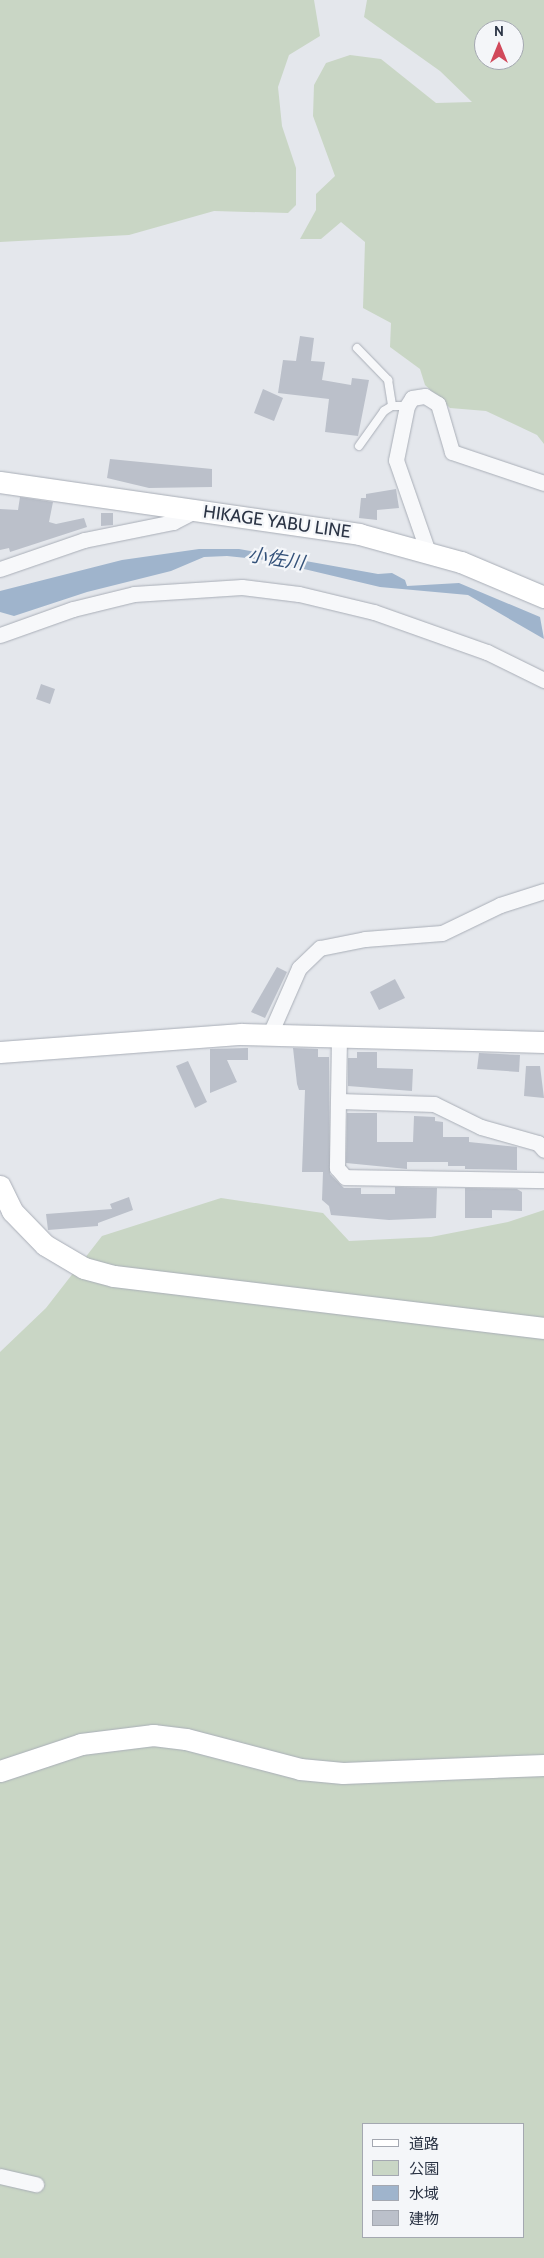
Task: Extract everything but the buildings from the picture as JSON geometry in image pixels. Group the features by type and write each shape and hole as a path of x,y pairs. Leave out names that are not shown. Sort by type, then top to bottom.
{"street":[{"path":"428,552 398,473 396,460 399,406 412,398 431,397 445,419 452,452 544,482"},
{"name":"HIKAGE YABU LINE","path":"0,482 359,534 461,562 544,598"},
{"path":"0,569 84,540 174,522 195,511"},
{"path":"0,635 74,609 134,594 242,587 299,594 374,612 487,652 544,680"},
{"path":"270,1034 299,968 320,948 365,939 442,933 515,898 544,891"},
{"path":"0,1052 270,1034 544,1042"},
{"path":"339,1036 337,1168 345,1177 544,1180"},
{"path":"339,1101 434,1104 481,1127 538,1143 544,1150"},
{"path":"0,1186 12,1211 45,1245 84,1268 114,1276 544,1328"},
{"path":"0,1771 81,1744 153,1735 186,1739 300,1770 344,1773 544,1765"},
{"path":"0,2176 36,2184"}],"lane":[{"path":"357,348 388,380 399,406 359,446"}],"green space":[{"path":"0,0 314,0 320,36 289,55 278,87 282,126 296,168 296,205 288,213 214,211 129,235 0,242"},
{"path":"367,0 544,0 544,444 537,435 486,411 450,408 425,385 420,369 390,347 391,323 363,308 365,242 341,222 321,239 300,239 316,210 316,194 335,176 313,116 314,85 326,63 350,55 381,59 436,103 472,102 440,71 364,17"},
{"path":"221,1198 323,1213 349,1241 431,1237 508,1222 544,1210 544,2258 0,2258 0,1352 46,1308 102,1236"}],"water":[{"name":"小佐川","path":"199,549 239,549 378,574 392,573 405,580 407,586 459,583 540,617 544,639 468,595 380,587 266,560 227,556 204,557 171,571 87,592 14,616 0,612 0,591 122,560"}]}
